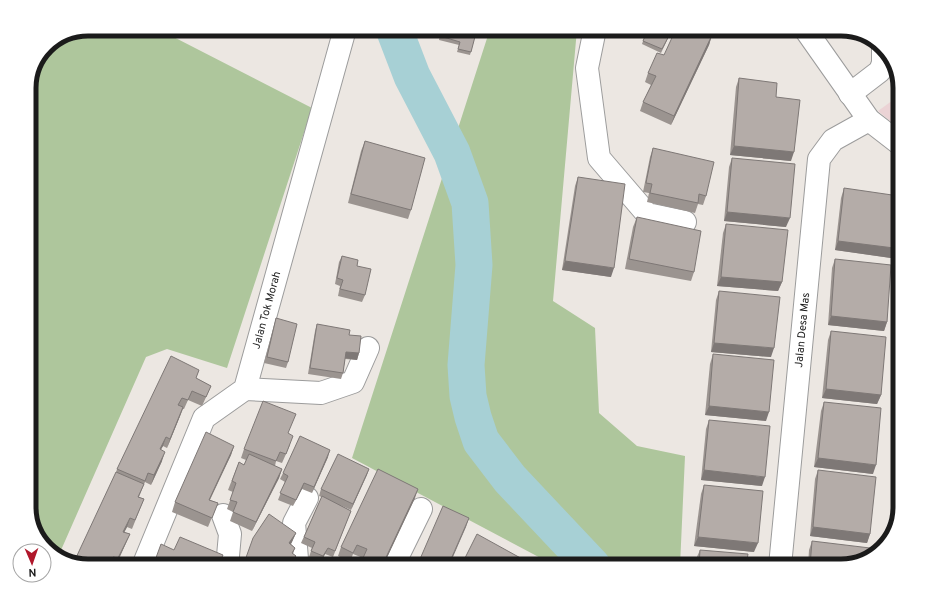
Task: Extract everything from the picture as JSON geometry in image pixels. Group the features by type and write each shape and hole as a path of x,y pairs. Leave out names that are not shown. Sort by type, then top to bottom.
{"street":[{"name":"Jalan Tok Morah","path":"245,389 343,36"},
{"path":"594,36 587,68 599,158 647,214 686,222"},
{"path":"809,36 869,120 893,139"},
{"path":"850,94 880,71 883,58"},
{"name":"Jalan Desa Mas","path":"781,559 819,159 833,140 869,120"},
{"path":"145,559 204,418 245,389 321,393 353,382 368,348"},
{"path":"297,559 294,523 307,498"},
{"path":"396,559 421,509"},
{"path":"223,515 230,534 226,559"}],"shaded area":[{"path":"893,100 893,123 878,111"}],"green space":[{"path":"88,36 172,36 312,108 227,368 167,349 146,357 61,551 50,543 43,533 36,510 36,85 41,65 47,56 62,43 71,39"},
{"path":"488,36 576,36 553,301 595,328 599,413 637,446 685,456 680,559 542,559 352,458"}],"building":[{"path":"440,36 475,36 471,52 458,49 460,42"},
{"path":"645,36 669,36 662,49 643,41"},
{"path":"673,36 712,36 674,116 643,102 656,76 648,73 657,53 664,55"},
{"path":"739,78 777,83 776,97 800,100 794,152 734,146"},
{"path":"365,141 425,158 411,210 351,194"},
{"path":"653,148 714,162 706,196 699,194 698,203 650,193 652,184 646,183"},
{"path":"732,158 795,164 790,218 727,212"},
{"path":"578,177 625,184 614,268 565,261"},
{"path":"844,188 893,195 893,248 838,241"},
{"path":"637,217 701,231 694,272 629,259"},
{"path":"726,224 788,230 782,282 721,277"},
{"path":"342,256 358,260 357,266 371,269 365,295 340,289 343,280 337,278"},
{"path":"835,259 891,265 887,322 831,316"},
{"path":"719,291 780,297 774,348 714,343"},
{"path":"276,318 297,324 288,362 267,357"},
{"path":"317,324 350,330 349,335 361,336 359,353 346,352 343,373 310,368"},
{"path":"831,331 886,337 881,395 826,389"},
{"path":"713,354 774,360 769,412 709,406"},
{"path":"171,356 199,370 196,378 211,386 206,397 192,391 188,400 182,398 178,405 183,407 170,439 166,437 160,449 165,452 154,475 148,473 145,481 117,469"},
{"path":"263,401 296,414 288,433 293,436 286,454 280,452 276,461 244,449"},
{"path":"824,402 881,408 876,465 818,458"},
{"path":"709,420 770,426 765,477 704,470"},
{"path":"206,432 234,446 209,500 218,503 212,518 175,502"},
{"path":"300,436 330,450 314,487 304,483 296,500 280,493 288,476 283,473"},
{"path":"249,454 282,469 256,522 233,512 237,502 230,500 236,483 232,481 239,462 244,465"},
{"path":"338,454 369,469 353,504 321,489"},
{"path":"378,469 418,489 385,559 363,558 367,549 357,545 353,553 341,547"},
{"path":"818,470 876,477 870,534 813,527"},
{"path":"116,472 144,484 138,497 144,499 135,520 130,518 123,532 130,534 118,558 81,559 76,557"},
{"path":"704,485 763,491 758,543 698,537"},
{"path":"322,496 351,511 335,551 328,548 323,556 311,551 315,542 304,537"},
{"path":"443,506 469,518 451,559 420,559"},
{"path":"269,514 296,533 289,543 295,548 292,553 296,556 294,559 246,559 253,538"},
{"path":"477,534 522,559 464,559"},
{"path":"180,537 223,555 221,559 156,559 161,544 174,550"},
{"path":"812,541 870,548 870,550 861,555 848,559 811,559"},
{"path":"700,550 748,554 747,559 699,559"}],"waterway":[{"path":"397,36 412,76 452,153 470,203 474,265 466,365 468,396 481,441 510,479 585,559"}]}
